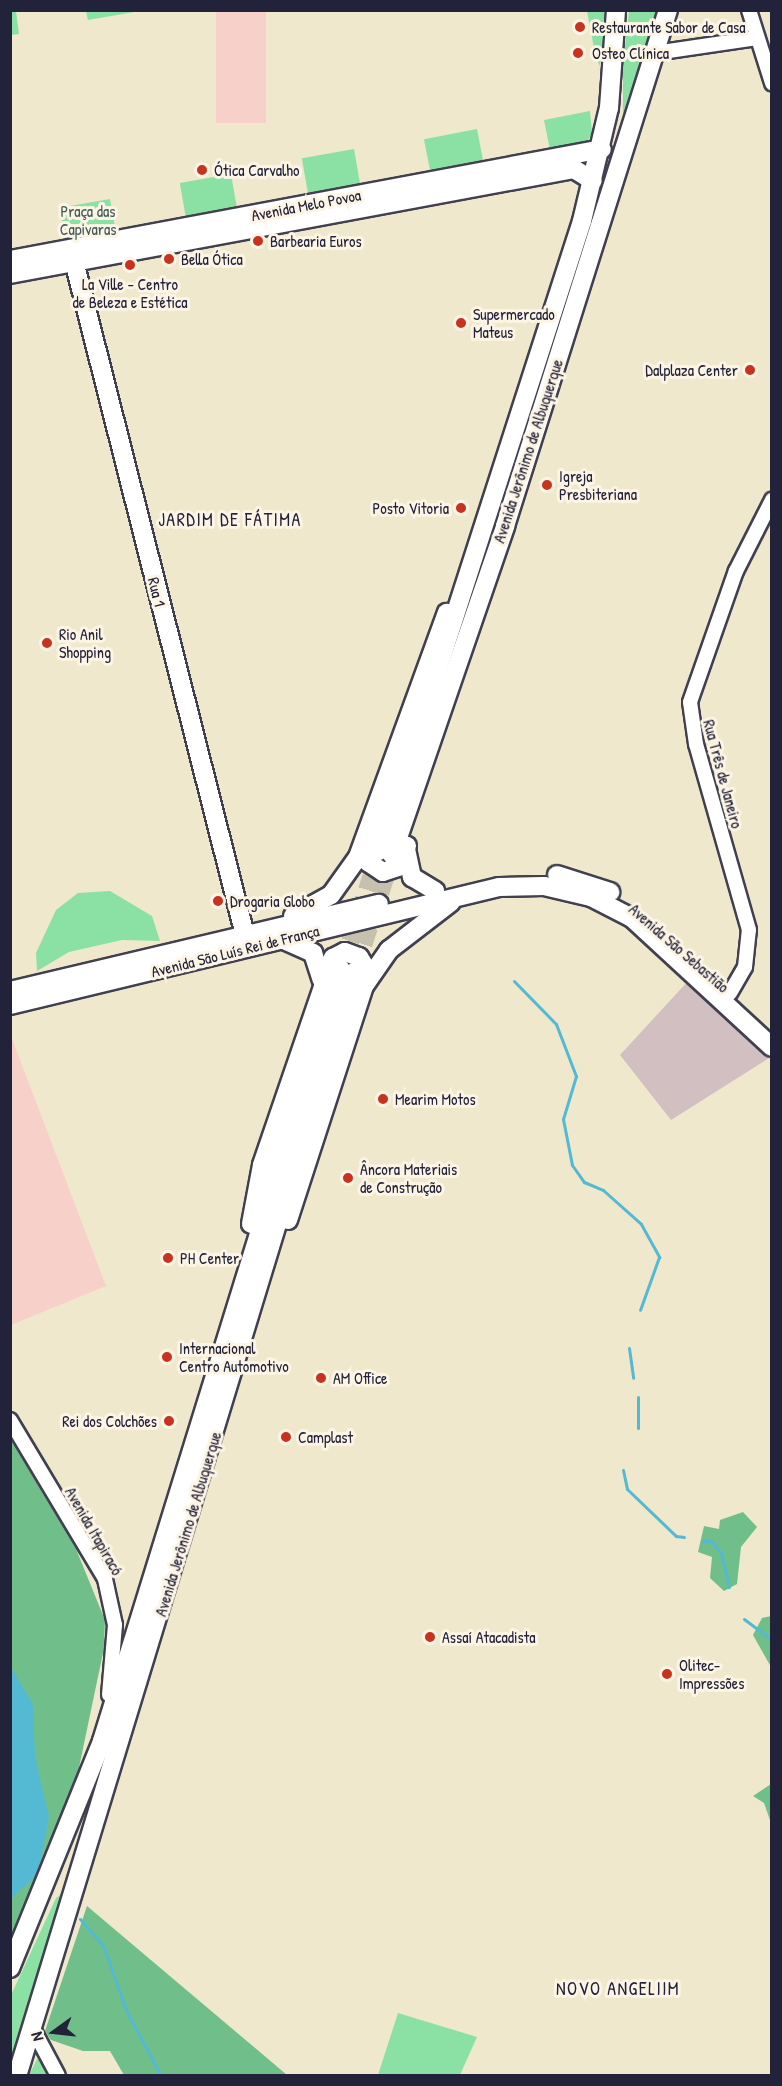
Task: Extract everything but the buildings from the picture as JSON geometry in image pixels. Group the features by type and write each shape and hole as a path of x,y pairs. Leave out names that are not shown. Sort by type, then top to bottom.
{"main road":[{"name":"Avenida Jerônimo de Albuquerque","path":"393,851 478,546 602,149 616,10"},
{"name":"Avenida Jerônimo de Albuquerque","path":"393,851 471,613 505,526 668,10"},
{"name":"Avenida Melo Povoa","path":"10,274 72,255 602,149"},
{"name":"Avenida Melo Povoa","path":"10,260 72,255 574,169 593,181"},
{"name":"Rua 1","path":"72,255 245,935"},
{"path":"245,935 331,895 353,866 431,647 478,546"},
{"path":"369,825 365,855 377,871 395,869 393,851"},
{"path":"393,851 412,877 435,891"},
{"name":"Avenida São Sebastião","path":"435,891 519,873 587,882 643,913 771,1032"},
{"name":"Avenida São Sebastião","path":"460,896 499,887 544,886 612,906 652,934 771,1047"},
{"name":"Avenida São Luís Rei de França","path":"10,991 435,891"},
{"path":"353,976 460,896"},
{"name":"Avenida São Luís Rei de França","path":"10,1005 460,896"},
{"path":"283,940 313,953 321,982"},
{"path":"348,952 365,965 353,976 251,1294 258,1181 321,982 333,958 348,952"},
{"name":"Avenida Jerônimo de Albuquerque","path":"17,2076 251,1294 272,1182 353,976"},
{"name":"Avenida Jerônimo de Albuquerque","path":"10,1968 102,1741 251,1294"}],"street":[{"path":"748,10 771,82"},
{"path":"655,53 757,38"},
{"name":"Rua Três de Janeiro","path":"730,993 745,967 749,930 696,744 690,702 736,571 771,500"},
{"name":"Avenida Itapiracó","path":"10,1419 110,1593 116,1647 102,1741"},
{"path":"32,2027 58,2076"}],"shaded area":[{"path":"216,11 266,11 266,123 216,123"},
{"path":"689,980 769,1058 671,1120 620,1055"},
{"path":"11,1036 106,1286 10,1325"}],"green space":[{"path":"11,10 16,11 19,34 11,35"},
{"path":"140,10 88,20 86,11"},
{"path":"587,11 606,11 600,66 596,59"},
{"path":"629,11 658,11 623,135 623,65"},
{"path":"590,111 592,133 584,147 551,155 544,120"},
{"path":"477,129 484,164 431,175 424,139"},
{"path":"354,149 361,190 309,200 302,158"},
{"path":"231,174 238,212 187,221 180,183"},
{"name":"Praça das Capivaras","path":"110,199 116,234 66,243 60,208"},
{"path":"110,891 152,916 160,941 122,940 69,952 37,971 36,953 56,910 78,893"},
{"path":"11,1440 76,1549 105,1620 104,1648 71,1806 11,1942"},
{"path":"743,1512 757,1527 741,1547 737,1584 724,1591 710,1578 712,1557 698,1552 704,1526 719,1529 720,1520"},
{"path":"772,1616 771,1667 753,1635 762,1618"},
{"path":"771,1784 771,1823 764,1803 753,1796"},
{"path":"68,1889 11,2065 11,1995 56,1898"},
{"path":"87,1906 287,2075 124,2075 110,2051 83,2051 51,2040 45,2031"},
{"path":"398,2013 477,2037 460,2075 378,2075"},
{"path":"38,2059 49,2075 29,2075"}],"water":[{"path":"10,1666 33,1704 35,1757 49,1817 38,1875 11,1898"}],"waterway":[{"path":"514,981 556,1024 576,1076 563,1119 572,1165 584,1182 603,1190 641,1224 659,1257 640,1310"},
{"path":"629,1348 633,1378"},
{"path":"638,1397 638,1428"},
{"path":"623,1470 627,1489 676,1536 684,1537"},
{"path":"703,1541 711,1541 721,1553 729,1587"},
{"path":"744,1619 772,1640"},
{"path":"80,1919 103,1945 126,2010 161,2076"}],"tunnel":[{"path":"342,967 379,853"},
{"path":"355,970 392,857"}],"place":[{"name":"Restaurante Sabor de Casa","path":"580,27"},
{"name":"Osteo Clínica","path":"578,53"},
{"name":"Ótica Carvalho","path":"202,170"},
{"name":"Barbearia Euros","path":"258,241"},
{"name":"Bella Ótica","path":"169,259"},
{"name":"La Ville - Centro de Beleza e Estética","path":"130,265"},
{"name":"Supermercado Mateus","path":"461,323"},
{"name":"Dalplaza Center","path":"750,370"},
{"name":"Igreja Presbiteriana","path":"547,485"},
{"name":"Posto Vitoria","path":"461,508"},
{"name":"Rio Anil Shopping","path":"47,643"},
{"name":"Drogaria Globo","path":"218,901"},
{"name":"Mearim Motos","path":"383,1099"},
{"name":"Âncora Materiais de Construção","path":"348,1178"},
{"name":"PH Center","path":"168,1258"},
{"name":"Internacional Centro Automotivo","path":"167,1357"},
{"name":"AM Office","path":"321,1378"},
{"name":"Rei dos Colchões","path":"169,1421"},
{"name":"Camplast","path":"286,1437"},
{"name":"Assaí Atacadista","path":"430,1637"},
{"name":"Olitec- Impressões","path":"667,1674"}],"district":[{"name":"JARDIM DE FÁTIMA","path":"230,520"},
{"name":"NOVO ANGELIIM","path":"618,1989"}]}
